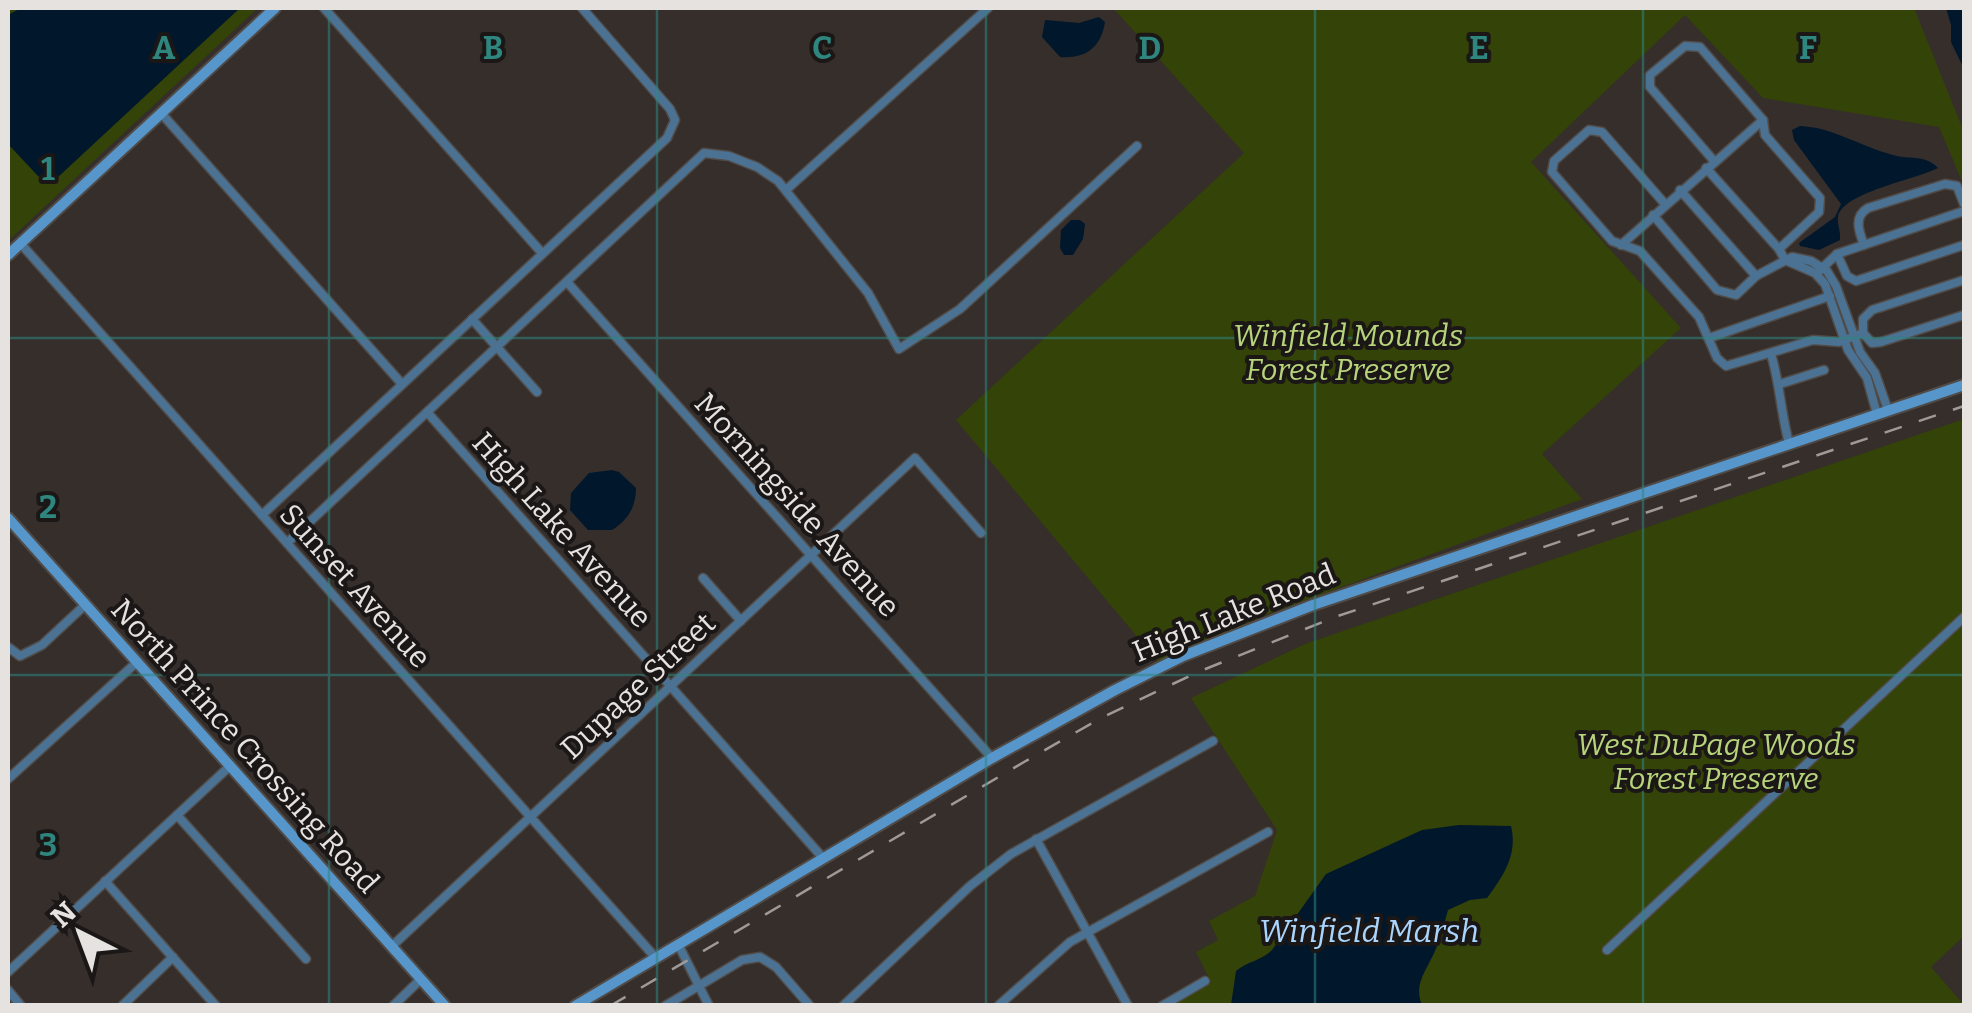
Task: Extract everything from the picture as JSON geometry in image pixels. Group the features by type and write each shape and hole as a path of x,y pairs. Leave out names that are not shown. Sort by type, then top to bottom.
{"street":[{"path":"8,255 275,8"},
{"path":"324,8 542,253"},
{"path":"262,515 667,138 675,120 670,109 582,8"},
{"path":"786,190 988,8"},
{"path":"1714,161 1650,87 1650,76 1685,46 1700,47 1763,120 1765,134 1820,198 1819,212 1779,249"},
{"path":"161,113 402,384"},
{"path":"1621,246 1763,120"},
{"path":"1665,204 1602,132 1589,130 1554,161 1552,172 1612,241 1640,252 1699,317 1716,358 1726,366 1813,340 1854,336 1876,343 1964,315"},
{"path":"287,544 704,153 729,156 758,167 786,190 868,293 899,349 960,309 1137,146"},
{"path":"1706,168 1785,260"},
{"path":"1820,271 1836,254 1864,245 1964,207 1957,186 1945,184 1868,208 1861,213 1858,224 1864,245"},
{"path":"1680,190 1756,276"},
{"path":"1653,215 1718,290 1736,295 1756,276 1792,257 1804,259 1820,271 1836,286 1860,352 1876,373 1883,412"},
{"name":"Sunset Avenue","path":"20,244 656,958"},
{"path":"1836,254 1847,276 1856,281 1964,245"},
{"path":"1820,271 1854,336"},
{"path":"1854,336 1872,310 1964,280"},
{"name":"Morningside Avenue","path":"568,282 992,758"},
{"path":"1709,338 1830,296"},
{"path":"472,319 537,392"},
{"path":"1771,354 1789,444"},
{"path":"1780,384 1824,370"},
{"name":"High Lake Road","path":"575,1006 992,758 1126,684 1240,632 1964,385"},
{"name":"High Lake Avenue","path":"427,412 823,858"},
{"name":"Dupage Street","path":"391,947 915,458 981,533"},
{"name":"North Prince Crossing Road","path":"8,518 445,1006"},
{"path":"703,578 741,621"},
{"path":"8,647 20,656 42,645 85,604"},
{"path":"1607,950 1964,617"},
{"path":"8,779 137,662"},
{"path":"843,1006 970,886 1036,839 1213,742"},
{"path":"8,972 230,766"},
{"path":"177,815 306,960"},
{"path":"998,1006 1061,948 1268,832"},
{"path":"1036,839 1128,1006"},
{"path":"105,881 216,1006"},
{"path":"678,944 709,1006"},
{"path":"665,1006 742,960 760,957 776,966 810,1006"},
{"path":"122,1006 173,958"},
{"path":"393,1006 420,980"},
{"path":"1162,1006 1205,981"},
{"path":"8,990 22,1006"}],"green space":[{"path":"8,8 258,8 8,241"},
{"name":"Winfield Mounds Forest Preserve","path":"1113,8 1914,8 1964,132 1964,186 1939,127 1763,98 1685,15 1531,162 1681,328 1542,454 1582,499 1268,614 1159,663 956,420 1244,153"},
{"name":"West DuPage Woods Forest Preserve","path":"1961,420 1964,936 1931,967 1964,1005 1170,1006 1211,982 1196,952 1218,940 1209,921 1255,896 1277,830 1191,698 1305,644"}],"water":[{"path":"21,8 240,8 57,178 38,176 8,144 8,15"},
{"path":"1946,8 1964,8 1964,69 1951,42"},
{"path":"1099,17 1105,22 1100,39 1084,54 1060,57 1042,37 1045,20 1079,23"},
{"path":"1800,126 1824,130 1893,155 1922,159 1938,168 1865,194 1842,208 1838,217 1840,240 1819,250 1800,246 1835,217 1841,204 1794,140 1792,130"},
{"path":"1071,220 1085,224 1083,239 1073,255 1064,255 1060,248 1061,230"},
{"path":"612,470 636,488 633,507 612,530 588,530 570,510 571,493 589,473"},
{"name":"Winfield Marsh","path":"1459,825 1511,826 1511,856 1487,898 1470,900 1448,910 1420,984 1422,1005 1231,1005 1236,971 1272,950 1326,874 1422,830"}],"railway":[{"path":"610,1006 1101,718 1198,672 1335,617 1964,406"}]}
